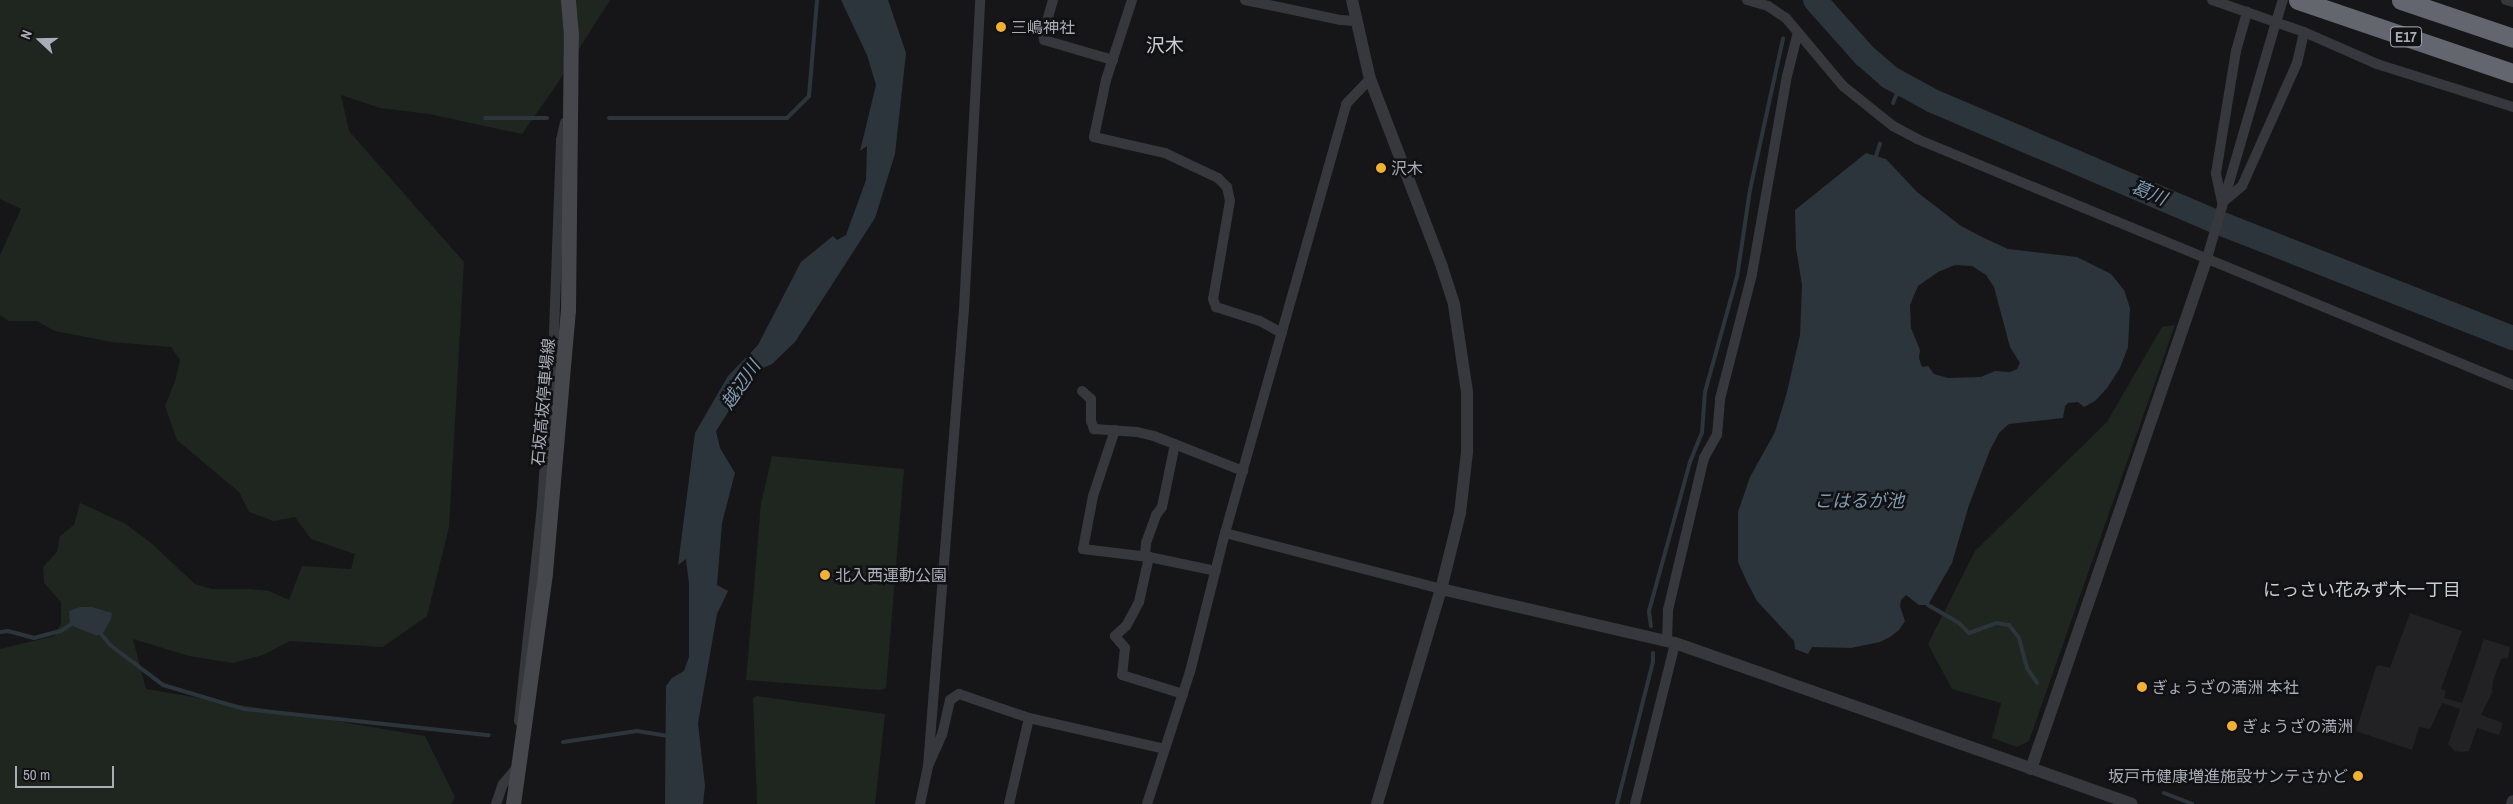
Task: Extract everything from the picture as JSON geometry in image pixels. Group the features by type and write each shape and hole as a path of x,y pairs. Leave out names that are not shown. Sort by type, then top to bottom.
{"highway":[{"name":"E17","path":"2298,0 2513,73"},
{"name":"E17","path":"2401,0 2513,38"}],"main road":[{"name":"石坂高坂停車場線","path":"513,804 545,572 568,310 571,35 568,0"}],"street":[{"path":"920,804 928,766 964,310 980,0"},
{"path":"1052,0 1043,34 1044,40 1113,60"},
{"path":"1132,0 1106,80 1094,137 1165,153 1218,178 1227,187 1230,201 1214,299 1216,307 1260,321 1282,333"},
{"path":"1245,0 1355,21"},
{"path":"1352,0 1355,21 1370,79 1442,267 1454,305 1465,369 1467,422 1464,483 1460,512 1441,589 1377,804"},
{"path":"1747,0 1768,6 1778,12 1798,32 1843,86 1886,121 1917,139 2513,385"},
{"path":"2212,0 2304,32 2377,64 2513,107"},
{"path":"2031,769 2207,258 2209,245 2283,0"},
{"path":"2506,0 2513,2"},
{"path":"2222,205 2216,173 2236,51 2246,12"},
{"path":"1635,804 1671,642 1668,610 1704,458 1717,436 1720,399 1752,274 1787,76 1798,32"},
{"path":"2222,205 2242,186 2297,63 2304,32"},
{"path":"1147,804 1183,694 1225,533 1346,104 1370,79"},
{"path":"1082,391 1091,399 1091,421 1094,429 1136,432 1175,444 1243,471"},
{"path":"1115,430 1093,496 1083,549 1147,557 1216,571"},
{"path":"1175,444 1162,507 1156,515 1146,544 1147,557 1139,602 1126,626 1115,636 1124,648 1122,675 1183,694"},
{"path":"1225,533 1441,589 1671,642 2031,769 2117,802 2131,804"},
{"path":"928,766 942,735 950,700 954,697 966,696 1029,718 1165,749"},
{"path":"1009,804 1029,718"},
{"path":"496,804 503,784 520,760"}],"shaded area":[{"path":"0,0 610,0 557,84 522,134 429,114 380,108 341,95 349,131 464,262 449,527 427,616 383,647 290,641 263,655 233,663 189,656 133,639 146,689 425,736 455,797 451,804 0,804 0,649 54,636 61,624 61,602 44,583 43,567 57,552 60,536 74,525 80,503 124,523 150,542 195,584 212,589 269,591 289,600 302,566 351,569 355,554 311,539 295,517 274,521 249,512 239,492 177,440 165,406 175,381 180,360 171,347 112,342 55,331 37,321 9,321 0,315 0,255 21,209 0,199"},
{"path":"2175,325 2029,741 2017,747 1992,738 2001,703 1952,689 1928,644 1975,551 2107,422 2162,327"},
{"name":"北入西運動公園","path":"772,456 904,469 886,688 880,690 746,680 761,503"},
{"path":"2410,613 2462,631 2441,689 2446,691 2444,698 2462,703 2484,639 2510,647 2508,658 2501,659 2493,681 2492,693 2481,715 2503,723 2499,735 2477,728 2469,751 2455,751 2448,744 2460,709 2442,703 2430,729 2419,727 2412,750 2356,731 2376,667 2379,665 2390,668"},
{"path":"757,696 885,714 875,804 757,804 753,698"}],"water":[{"name":"越辺川","path":"841,0 888,0 906,53 895,154 875,218 795,342 772,364 754,372 716,431 720,448 735,473 722,523 717,585 728,591 717,614 698,723 705,786 703,804 665,804 666,686 672,678 684,671 689,657 689,584 686,559 678,565 695,433 728,376 758,345 801,262 833,236 837,240 846,235 866,180 867,146 860,151 876,85 867,55"},
{"name":"こはるが池","path":"1866,153 1886,159 1917,192 1961,226 1984,238 2008,249 2077,257 2111,274 2124,290 2130,308 2128,347 2120,368 2107,388 2095,401 2084,407 2078,402 2068,403 2065,406 2063,418 2009,424 1999,433 1990,450 1969,505 1952,563 1928,605 1919,605 1906,595 1901,600 1900,606 1905,621 1899,630 1890,637 1880,642 1851,648 1812,647 1808,654 1795,649 1794,641 1757,601 1738,562 1738,512 1750,477 1775,432 1787,392 1800,335 1802,285 1796,248 1795,210","holes":["1955,265 1972,266 1986,275 1994,287 2010,347 2020,363 2017,369 2010,372 1995,371 1981,377 1948,378 1934,374 1928,366 1922,367 1919,358 1920,350 1911,328 1910,305 1918,286 1938,272"]},
{"path":"80,607 92,607 112,613 111,619 102,635 95,635 70,625 69,611"}],"waterway":[{"path":"609,118 787,118 809,96 817,0"},
{"name":"葛川","path":"1815,0 1864,55 1889,77 1933,101 2222,224 2513,338"},
{"path":"1651,626 1649,611 1690,462 1702,433 1705,392 1737,277 1750,190 1783,39"},
{"path":"1893,103 1901,84"},
{"path":"485,118 547,118"},
{"path":"1876,156 1880,144"},
{"path":"1928,605 1959,623 1969,633 1996,623 2009,625 2019,638 2027,668 2037,683"},
{"path":"0,632 8,631 34,638 61,631 70,625"},
{"path":"102,635 110,645 163,685 244,709 489,735"},
{"path":"1617,804 1653,662 1653,653"},
{"path":"563,742 637,731 670,736"},
{"path":"2164,793 2192,804"}],"place":[{"name":"三嶋神社","path":"1001,27"},
{"name":"沢木","path":"1381,168"},
{"name":"北入西運動公園","path":"825,575"},
{"name":"ぎょうざの満洲 本社","path":"2142,687"},
{"name":"ぎょうざの満洲","path":"2232,726"},
{"name":"坂戸市健康増進施設サンテさかど","path":"2358,776"}],"district":[{"name":"沢木","path":"1165,46"},
{"name":"にっさい花みず木一丁目","path":"2362,590"}]}
